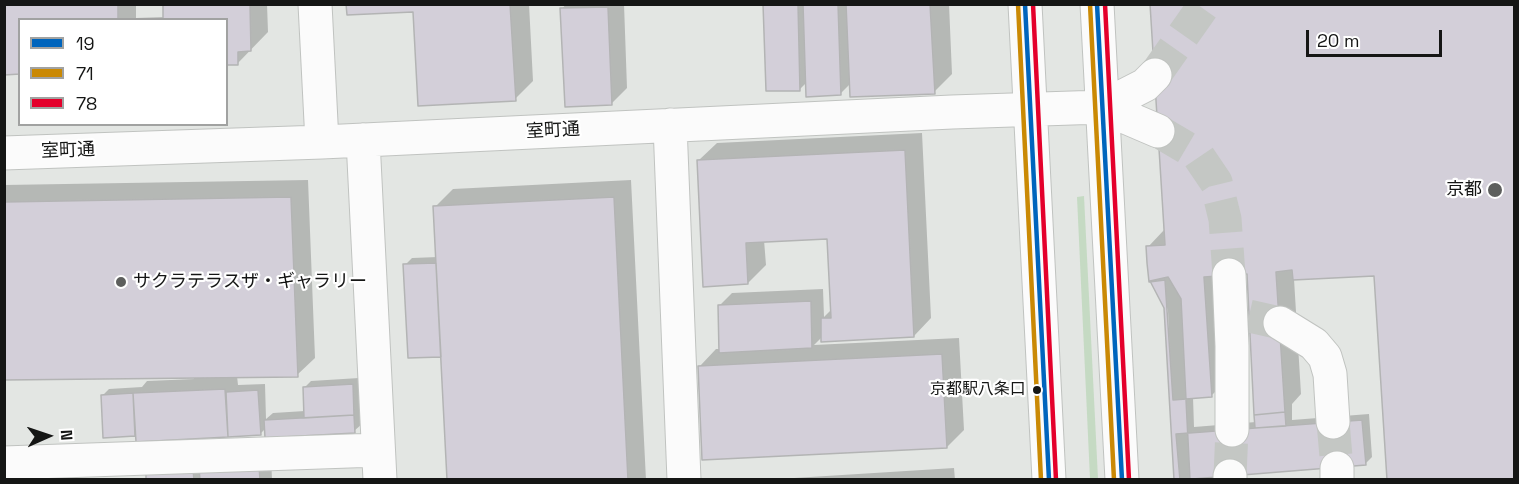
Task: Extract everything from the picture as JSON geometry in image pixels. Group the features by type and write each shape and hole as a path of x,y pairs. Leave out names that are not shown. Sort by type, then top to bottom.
{"street":[{"path":"315,4 322,142"},
{"path":"1025,4 1049,480"},
{"path":"1097,4 1122,480"},
{"path":"1102,107 1145,85 1155,75"},
{"path":"1102,107 1158,131"},
{"name":"室町通","path":"4,153 322,142 1102,107"},
{"path":"670,125 684,480"},
{"path":"4,463 119,469 379,465 363,140"},
{"path":"1232,430 1232,357 1247,304 1314,344 1325,357 1330,374 1334,422"}],"green space":[{"path":"1084,196 1098,479 1090,479 1077,197"}],"building":[{"path":"4,4 118,4 118,18 18,18 18,74 4,75"},
{"path":"163,4 250,4 251,51 238,52 238,65 228,65 228,18 163,18"},
{"path":"346,4 510,4 516,101 418,106 413,12 347,15"},
{"path":"763,4 798,4 800,91 766,91"},
{"path":"803,4 838,4 841,95 806,97"},
{"path":"846,4 930,4 935,94 850,97"},
{"path":"1150,4 1514,4 1514,480 1387,480 1374,276 1293,280 1292,270 1276,272 1285,412 1254,415 1247,274 1204,277 1212,397 1173,400 1165,280 1149,282 1146,246 1165,245"},
{"path":"608,7 612,105 565,107 560,8"},
{"path":"905,150 914,337 821,342 821,318 831,318 827,239 746,243 748,284 703,287 697,160"},
{"path":"291,197 298,377 4,380 4,202"},
{"path":"614,197 628,480 447,480 433,206"},
{"path":"436,263 441,357 408,358 403,264"},
{"path":"1168,277 1181,299 1190,480 1174,480 1164,308 1150,281"},
{"path":"811,301 812,348 719,353 718,305"},
{"path":"942,354 947,448 702,460 698,366"},
{"path":"353,384 354,415 304,418 303,387"},
{"path":"225,389 228,437 136,442 133,393"},
{"path":"258,390 261,435 228,437 226,392"},
{"path":"133,393 135,436 103,438 101,395"},
{"path":"1285,412 1286,426 1255,428 1254,415"},
{"path":"354,415 355,433 265,438 264,420"},
{"path":"1362,420 1366,465 1180,480 1176,434"},
{"path":"259,465 260,480 200,480 199,468"},
{"path":"193,469 194,480 146,480 146,471"}],"tunnel":[{"path":"1155,75 1205,4"},
{"path":"1158,131 1197,154 1216,182 1225,219 1229,275"},
{"path":"1249,316 1280,323"},
{"path":"1333,422 1337,468"},
{"path":"1230,476 1232,430"}],"transit line":[{"name":"71","path":"1018,4 1041,480"},
{"name":"19","path":"1025,4 1049,480"},
{"name":"78","path":"1033,4 1056,480"},
{"name":"71","path":"1090,4 1114,480"},
{"name":"19","path":"1097,4 1122,480"},
{"name":"78","path":"1105,4 1129,480"}],"place":[{"name":"京都","path":"1495,190"},
{"name":"サクラテラスザ・ギャラリー","path":"121,282"},
{"name":"京都駅八条口","path":"1037,390"}]}
